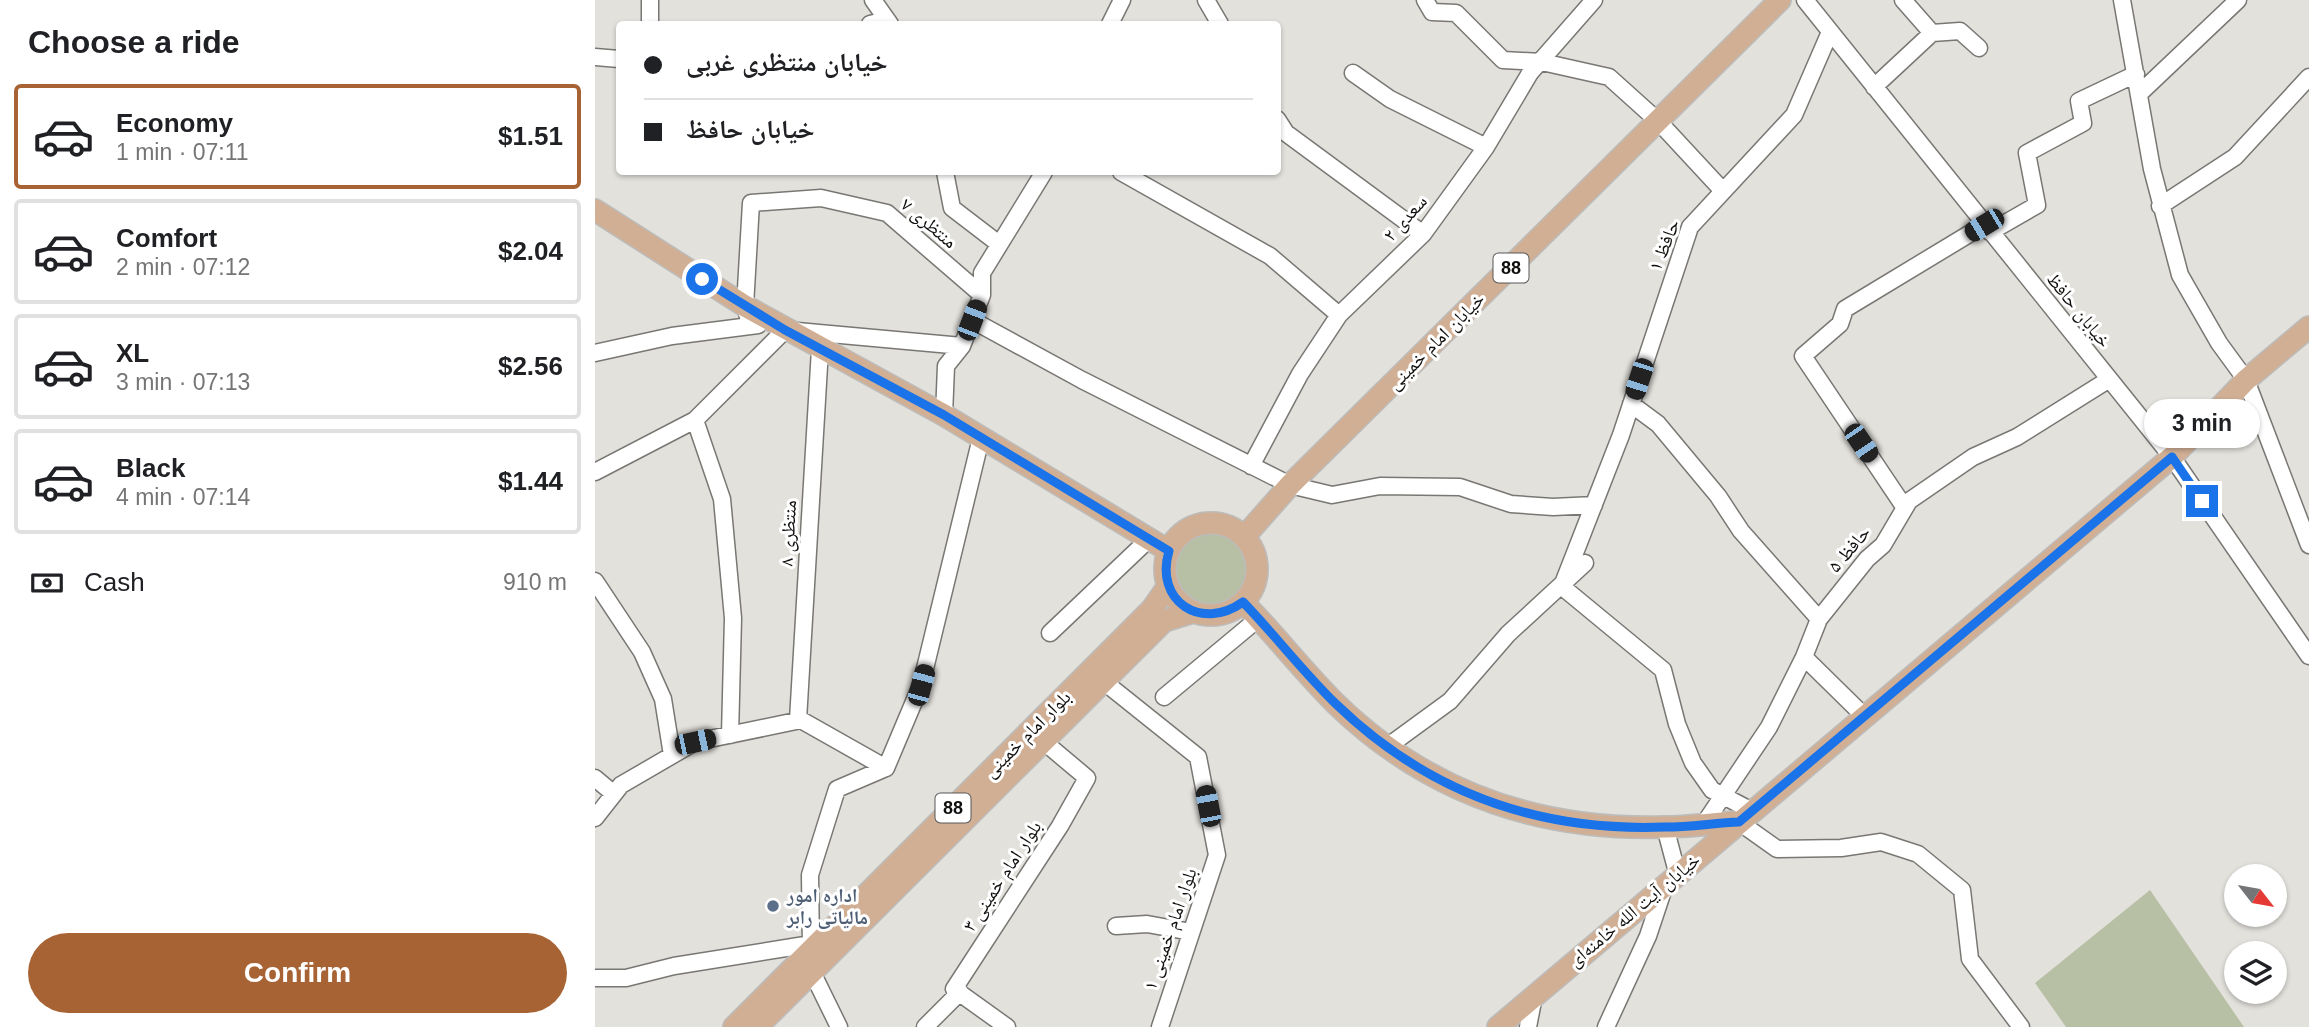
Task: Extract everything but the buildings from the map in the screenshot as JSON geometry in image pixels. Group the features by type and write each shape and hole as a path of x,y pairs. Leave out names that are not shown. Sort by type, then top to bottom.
{"main road":[{"name":"خیابان امام خمینی","path":"1244,537 1290,485 1780,0"},
{"path":"595,210 747,315 785,330 944,415 1169,551"},
{"name":"خیابان آیت الله خامنه‌ای","path":"1498,1027 1672,877 2172,457 2246,380 2309,327"},
{"path":"1193,612 1182,605 1168,586 1165,574 1169,551 1177,538 1203,524 1218,523 1232,528 1244,537 1257,562 1254,584 1243,602 1335,702 1387,747 1468,795 1523,814 1592,825 1665,827 1704,824 1745,816"},
{"name":"بلوار امام خمینی","path":"734,1027 811,947 1152,609 1168,586"},
{"name":"88","path":"1193,612 1219,614 1243,602"},
{"name":"بلوار امام خمینی","path":"757,1027 1164,621 1193,612"}],"street":[{"path":"650,0 650,21"},
{"path":"873,0 888,21"},
{"path":"1112,21 1122,0"},
{"path":"1206,0 1218,21"},
{"path":"1425,0 1432,12 1456,13 1503,60 1542,62 1609,77 1658,122 1723,191"},
{"name":"سعدی ۲","path":"1251,466 1300,374 1339,315 1423,234 1486,147 1530,73 1594,0"},
{"name":"خیابان حافظ","path":"1805,0 2172,457 2309,656"},
{"path":"1903,0 1933,33"},
{"path":"2122,0 2160,205 2180,275 2218,344 2246,380 2309,545"},
{"path":"2140,93 2238,0"},
{"path":"1874,87 1933,33 1960,31 1979,48"},
{"name":"حافظ ۱","path":"1563,581 1631,404 1690,227 1794,115 1830,32"},
{"path":"595,57 616,60"},
{"path":"1353,73 1390,99 1486,147"},
{"path":"1905,508 1803,356 1840,324 1845,309 1987,228 2037,205 2027,153 2083,122 2079,101 2136,74"},
{"path":"2160,205 2235,157 2309,78"},
{"path":"1281,125 1286,133 1423,234"},
{"path":"945,175 952,208 999,244"},
{"path":"944,415 946,366 962,346 982,295 982,273 1042,175"},
{"path":"1126,175 1270,256 1339,315"},
{"name":"منتظری ۷","path":"747,315 751,203 821,198 887,213 982,295"},
{"path":"595,353 747,315"},
{"path":"972,320 1071,375 1290,485 1332,495 1380,486 1460,487 1511,504 1553,507 1594,505"},
{"path":"595,472 695,420 785,330 962,346"},
{"name":"منتظری ۸","path":"798,720 820,349"},
{"name":"حافظ ۵","path":"1704,824 1769,727 1804,657 1819,619 1867,559 1883,545 1909,501 1973,457 2017,437 2108,380"},
{"path":"1631,404 1658,424 1718,496 1741,531 1819,619"},
{"path":"695,420 722,499 733,618 730,735"},
{"path":"595,978 626,978 674,966 811,947 810,875 837,789 886,768 921,685 981,438"},
{"path":"1051,633 1149,539"},
{"path":"1387,747 1450,701 1508,634 1584,563"},
{"path":"1563,581 1566,590 1663,670 1677,724 1693,763 1712,790 1745,816 1777,849 1841,848 1881,842 1918,854 1962,890 1970,959 2021,1027"},
{"path":"595,582 642,652 658,687 663,699 672,755"},
{"path":"1164,697 1259,618"},
{"path":"1804,657 1864,716"},
{"name":"بلوار امام خمینی ۱","path":"1103,681 1198,757 1217,855 1160,1027"},
{"path":"595,818 621,785 695,742 798,720 886,768"},
{"name":"بلوار امام خمینی ۳","path":"960,992 954,989 1087,778 1043,741"},
{"path":"595,778 614,794"},
{"path":"1606,1027 1649,936 1672,877 1665,827"},
{"path":"1116,926 1147,924 1191,932"},
{"path":"812,972 839,1027"},
{"path":"925,1027 960,992 1006,1027"},
{"path":"1528,1027 1534,996"}],"green space":[{"path":"1204,531 1218,531 1232,537 1243,548 1249,569 1246,584 1238,596 1218,607 1204,607 1190,601 1179,590 1173,576 1173,562 1179,548 1190,537"},
{"path":"2150,890 2224,998 2224,1004 2228,1004 2244,1027 2066,1027 2035,983"}],"place":[{"name":"اداره امور مالیاتی رابر","path":"773,906"}],"route":[{"path":"702,279 785,330 944,415 1169,551 1165,574 1174,597 1182,605 1193,612 1206,615 1232,610 1243,602 1335,702 1374,738 1420,769 1468,795 1523,814 1592,825 1665,827 1739,822 2172,457 2202,501"}]}
